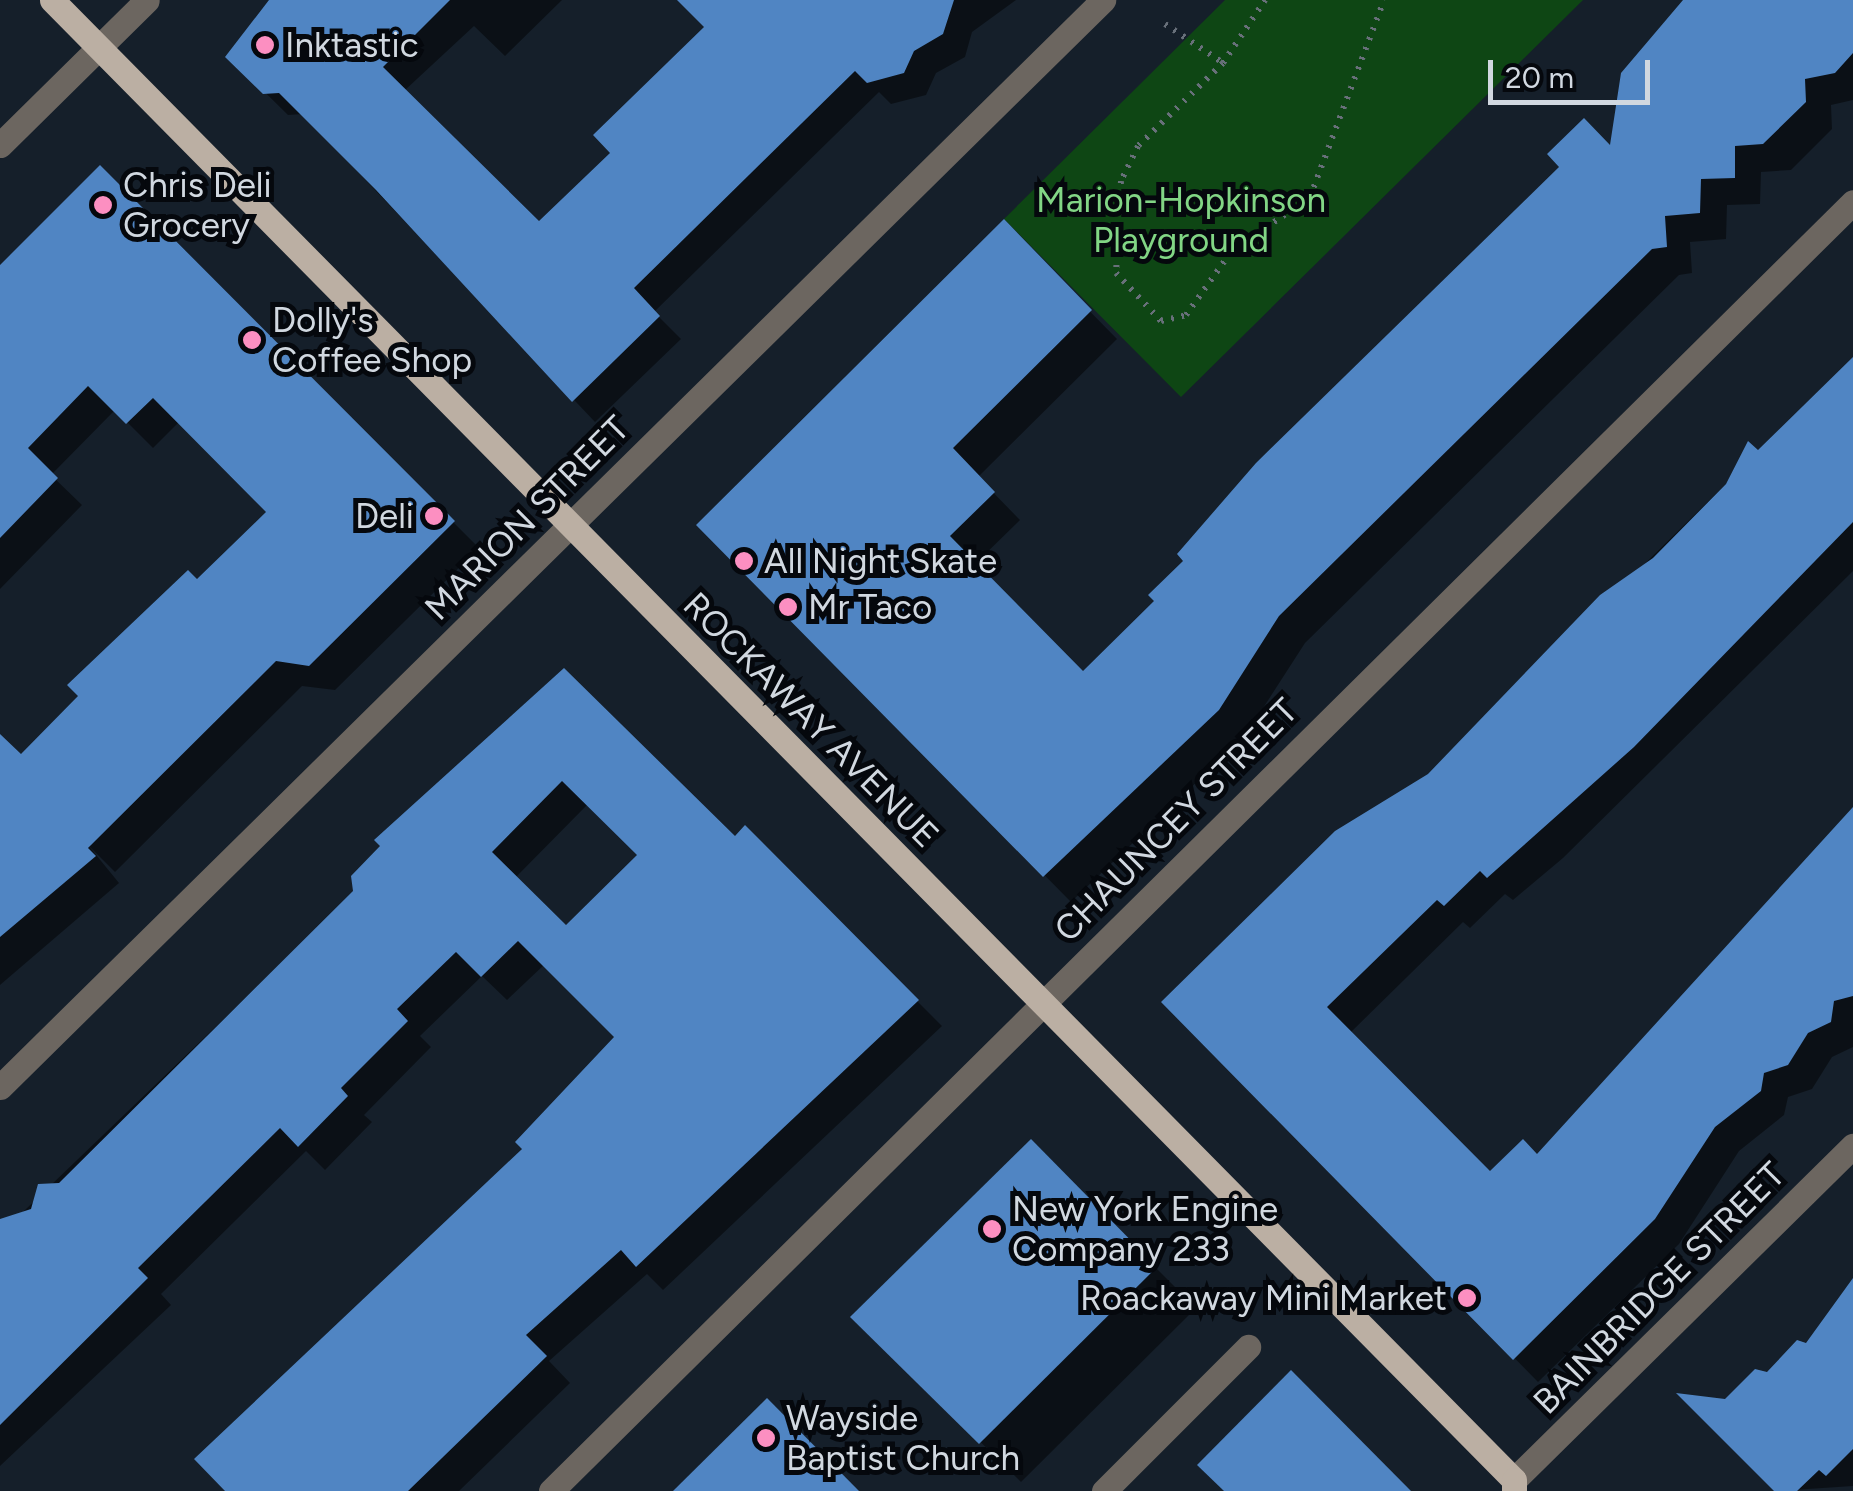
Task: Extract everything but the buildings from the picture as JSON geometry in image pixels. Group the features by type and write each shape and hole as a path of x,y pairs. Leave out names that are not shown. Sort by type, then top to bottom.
{"main road":[{"name":"ROCKAWAY AVENUE","path":"52,0 1514,1486"}],"street":[{"path":"0,145 147,0"},
{"name":"MARION STREET","path":"0,1087 1103,0"},
{"name":"CHAUNCEY STREET","path":"551,1491 1853,202"},
{"name":"BAINBRIDGE STREET","path":"1514,1486 1853,1146"},
{"path":"1104,1491 1248,1347"}],"path":[{"path":"1264,0 1223,63 1138,146 1120,182 1116,273 1161,321 1186,315 1231,252 1310,197 1384,0"},
{"path":"1165,24 1223,63"}],"green space":[{"name":"Marion-Hopkinson Playground","path":"1225,0 1583,0 1181,397 1004,219"}],"place":[{"name":"Inktastic","path":"265,45"},
{"name":"Chris Deli Grocery","path":"103,205"},
{"name":"Dolly's Coffee Shop","path":"252,340"},
{"name":"Deli","path":"434,516"},
{"name":"All Night Skate","path":"744,561"},
{"name":"Mr Taco","path":"788,607"},
{"name":"New York Engine Company 233","path":"992,1229"},
{"name":"Roackaway Mini Market","path":"1467,1298"},
{"name":"Wayside Baptist Church","path":"766,1438"}]}
